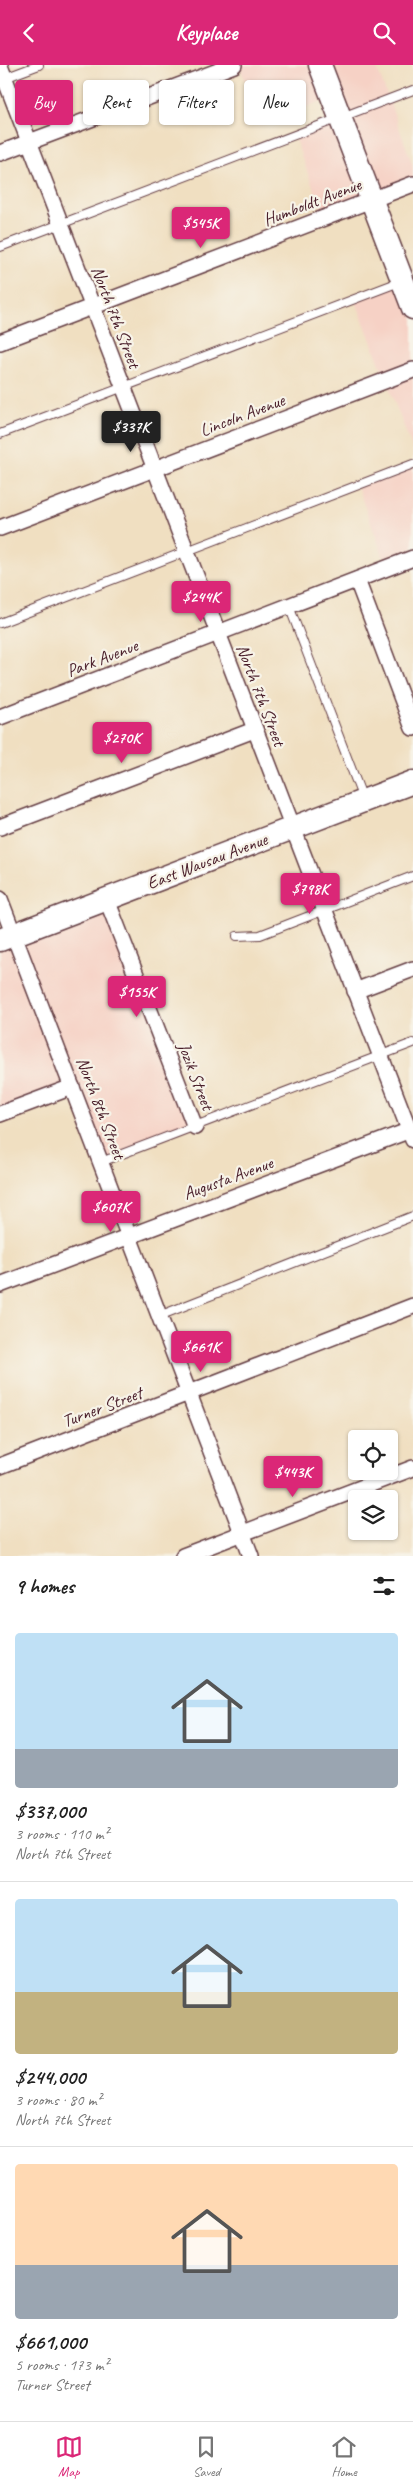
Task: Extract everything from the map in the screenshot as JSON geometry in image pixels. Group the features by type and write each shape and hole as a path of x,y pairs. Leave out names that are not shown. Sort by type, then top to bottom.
{"main road":[{"path":"320,65 371,199 408,279 413,308"},
{"name":"East Wausau Avenue","path":"7,938 413,782"}],"street":[{"path":"0,153 234,65"},
{"name":"North 7th Street","path":"2,75 30,142 185,552 412,1133"},
{"name":"Humboldt Avenue","path":"0,342 413,184"},
{"name":"Lincoln Avenue","path":"0,528 413,370"},
{"name":"Park Avenue","path":"0,717 413,558"},
{"path":"357,580 413,728"},
{"path":"0,827 254,730"},
{"name":"North 8th Street","path":"0,899 7,938 72,1087 251,1556"},
{"name":"Jozik Street","path":"107,900 195,1127"},
{"path":"355,991 413,969"},
{"path":"0,1114 72,1087"},
{"name":"Augusta Avenue","path":"0,1285 128,1235 412,1133"},
{"name":"Turner Street","path":"0,1466 413,1306"},
{"path":"183,1556 413,1468"}],"lane":[{"path":"2,75 38,65"},
{"path":"0,247 413,91"},
{"path":"0,434 122,386 408,279"},
{"path":"0,623 413,464"},
{"path":"289,606 364,801"},
{"path":"237,936 260,935 413,876"},
{"path":"101,1162 413,1043"},
{"path":"159,1317 413,1216"}],"shaded area":[{"path":"244,65 376,65 413,166 413,182 324,216 295,139 342,121 332,97 306,107 306,80 245,80 240,67"},
{"path":"413,278 413,450 355,299"},
{"path":"413,464 413,560 388,569 357,486"},
{"path":"109,900 195,1126 102,1162 72,1083 0,1111 0,941"}]}
